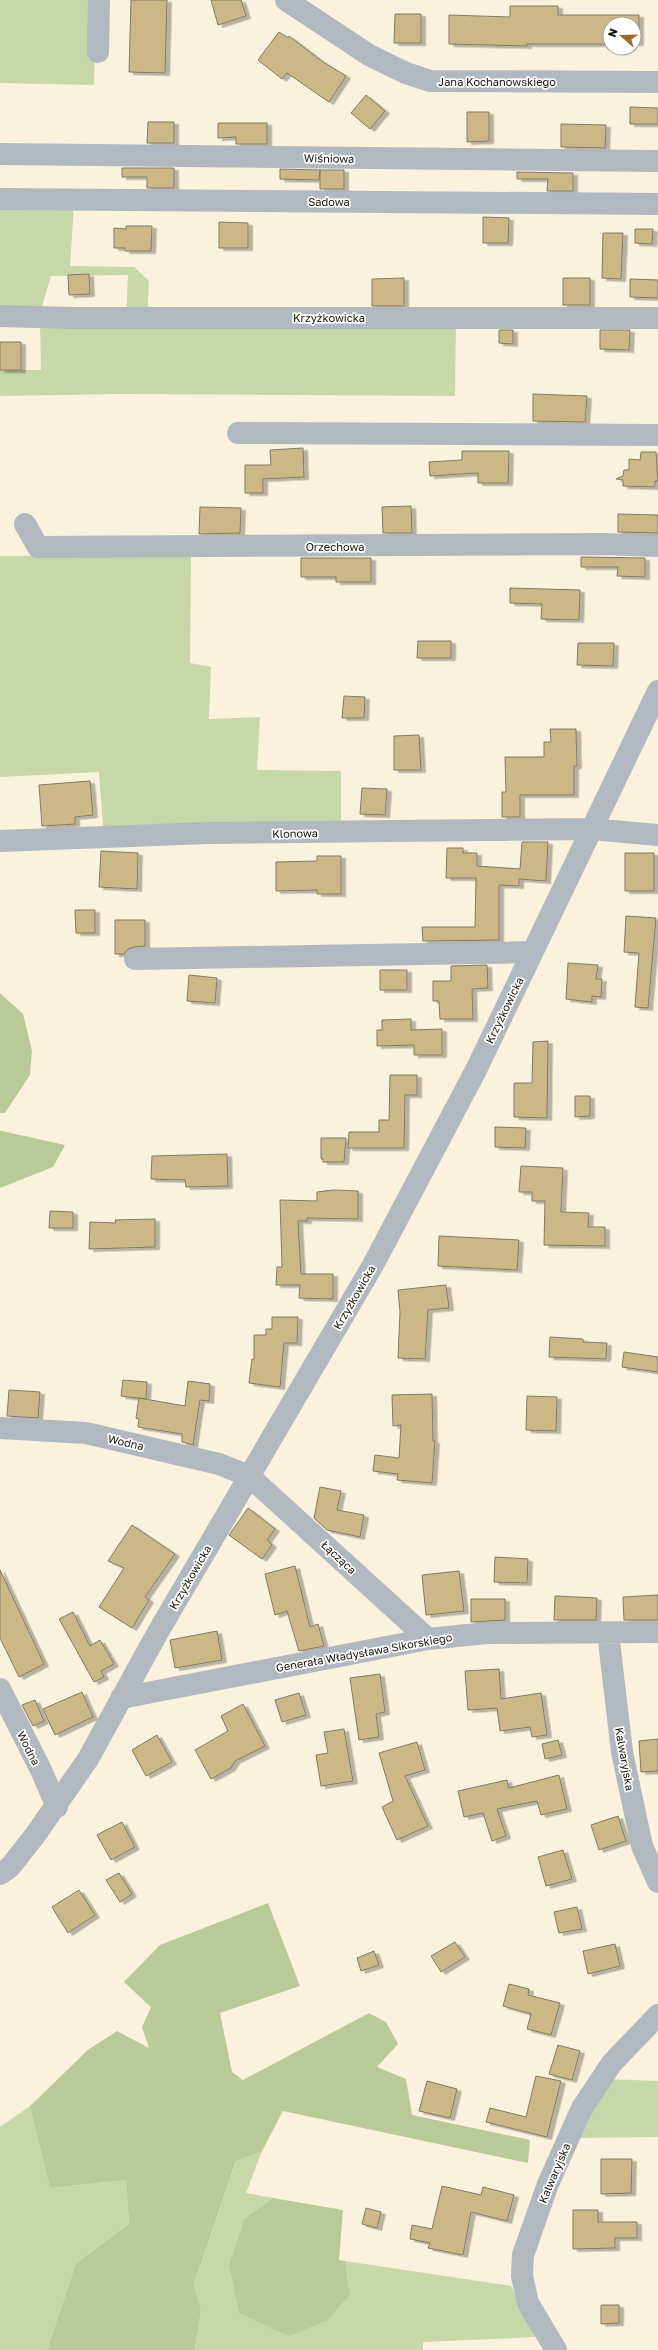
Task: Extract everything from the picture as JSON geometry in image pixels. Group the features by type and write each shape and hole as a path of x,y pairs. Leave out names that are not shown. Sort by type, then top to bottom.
{"street":[{"path":"98,52 99,0"},
{"name":"Jana Kochanowskiego","path":"286,0 370,56 406,73 430,81 658,82"},
{"name":"Wiśniowa","path":"0,154 658,161"},
{"name":"Sadowa","path":"0,199 658,204"},
{"name":"Krzyżkowicka","path":"0,316 72,318 658,318"},
{"path":"238,433 658,435"},
{"name":"Orzechowa","path":"25,524 38,547 595,544 658,546"},
{"name":"Krzyżkowicka","path":"0,1874 14,1861 56,1807 88,1760 121,1698 392,1231 443,1135 658,691"},
{"name":"Klonowa","path":"0,841 208,833 591,829 658,835"},
{"path":"135,959 532,952"},
{"name":"Wodna","path":"0,1428 86,1433 219,1464 249,1476"},
{"name":"Łącząca","path":"249,1476 428,1639"},
{"name":"Generała Władysława Sikorskiego","path":"121,1698 428,1639 487,1633 658,1632"},
{"name":"Kalwaryjska","path":"608,1633 622,1752 642,1846 658,1882"},
{"name":"Wodna","path":"0,1690 41,1770 56,1807"},
{"name":"Kalwaryjska","path":"556,2350 528,2302 522,2276 523,2255 548,2184 582,2108 612,2063 658,2015"}],"green space":[{"path":"0,0 96,0 94,85 0,83"},
{"path":"0,204 74,206 70,266 134,267 149,281 147,323 456,323 455,396 121,394 0,396 0,370 41,370 40,325 126,324 128,275 51,276 40,313 0,313"},
{"path":"191,555 190,663 211,667 209,719 260,717 257,770 341,771 341,832 104,837 99,772 0,777 0,556"},
{"path":"0,993 23,1014 32,1051 30,1075 5,1113 0,1113"},
{"path":"0,1131 65,1145 53,1167 0,1188"},
{"path":"268,1903 300,1986 220,2013 232,2072 243,2080 369,2013 386,2022 398,2044 377,2067 406,2079 412,2115 530,2140 528,2163 283,2111 262,2151 236,2161 194,2284 201,2310 195,2350 47,2350 76,2263 129,2224 126,2180 50,2188 30,2106 89,2049 117,2031 149,2048 142,2027 151,2007 124,1982 160,1945"},
{"path":"607,2079 658,2081 658,2137 580,2138"},
{"path":"30,2106 50,2188 126,2180 129,2224 76,2263 47,2350 0,2350 0,2127"},
{"path":"262,2151 246,2193 273,2198 245,2218 350,2294 345,2261 511,2286 537,2337 423,2342 423,2350 195,2350 201,2310 194,2284 238,2156"},
{"path":"273,2198 343,2210 339,2260 345,2261 350,2294 328,2320 289,2336 239,2313 229,2265 245,2218"}],"building":[{"path":"131,0 167,0 165,73 129,72"},
{"path":"211,0 241,0 246,16 218,25"},
{"path":"510,6 558,6 558,15 639,15 602,16 602,44 527,44 527,46 449,44 449,15 510,17"},
{"path":"395,14 421,14 421,43 394,43"},
{"path":"279,32 288,38 289,36 323,62 346,76 329,102 287,73 282,79 258,60"},
{"path":"366,95 385,111 370,129 351,113"},
{"path":"630,107 658,108 658,124 630,124"},
{"path":"467,112 489,112 489,141 467,142"},
{"path":"148,122 174,122 174,143 147,143"},
{"path":"218,123 267,123 267,144 236,144 236,137 218,138"},
{"path":"561,124 606,125 605,148 561,147"},
{"path":"122,168 174,168 174,188 147,188 147,177 122,177"},
{"path":"280,169 320,170 319,180 280,179"},
{"path":"320,170 344,170 344,189 320,189"},
{"path":"517,172 573,173 573,191 547,191 548,179 517,179"},
{"path":"483,217 509,218 508,243 483,243"},
{"path":"219,222 248,223 248,248 219,248"},
{"path":"126,226 152,226 151,251 125,251 125,248 114,248 114,228 126,229"},
{"path":"635,229 653,229 652,244 635,243"},
{"path":"603,233 623,233 621,279 602,278"},
{"path":"89,274 90,294 69,295 68,275"},
{"path":"404,278 404,306 372,306 372,279"},
{"path":"563,278 590,278 590,305 563,305"},
{"path":"630,279 658,280 658,298 630,297"},
{"path":"499,330 513,330 513,344 499,343"},
{"path":"600,330 630,330 629,350 600,349"},
{"path":"0,342 21,342 21,370 0,370"},
{"path":"533,394 587,396 585,422 533,421"},
{"path":"303,448 304,477 263,479 263,493 245,493 245,465 271,465 270,450"},
{"path":"462,451 509,451 508,483 478,483 478,473 430,476 429,462 462,460"},
{"path":"641,452 656,452 658,481 655,481 655,487 623,486 623,480 616,479 623,476 624,470 629,470 629,459 640,460"},
{"path":"411,506 412,533 383,533 382,507"},
{"path":"200,507 241,508 240,533 199,534"},
{"path":"618,514 658,515 658,533 618,532"},
{"path":"581,557 645,558 645,577 617,576 618,567 581,567"},
{"path":"301,558 371,558 371,582 336,582 336,577 301,577"},
{"path":"510,588 580,590 579,620 541,619 542,604 510,603"},
{"path":"418,641 451,641 451,658 417,658"},
{"path":"578,643 614,643 613,666 577,665"},
{"path":"344,696 365,697 364,718 342,718"},
{"path":"550,729 576,729 577,766 574,766 574,795 520,795 520,817 502,817 502,792 506,792 505,757 544,757 544,742 551,742"},
{"path":"419,735 421,770 394,770 394,736"},
{"path":"90,781 93,815 75,817 75,824 42,826 39,785"},
{"path":"362,788 387,789 385,815 360,814"},
{"path":"522,842 548,842 546,881 519,879 519,886 499,885 499,940 423,941 422,927 475,927 476,878 446,878 447,848 463,848 463,853 477,853 477,866 520,869"},
{"path":"101,851 138,853 137,889 99,887"},
{"path":"625,853 654,853 654,891 625,891"},
{"path":"317,856 341,856 341,894 317,894 317,890 276,891 276,862 317,861"},
{"path":"75,910 95,910 95,933 76,933"},
{"path":"626,916 656,918 648,1008 635,1007 639,953 624,952"},
{"path":"115,920 145,920 145,946 128,949 124,954 115,954"},
{"path":"568,963 598,965 596,979 602,979 601,997 592,996 592,1002 566,999"},
{"path":"487,965 488,988 472,989 473,1019 440,1019 439,1001 433,1001 433,981 451,981 451,966"},
{"path":"380,970 407,970 407,990 380,990"},
{"path":"189,975 217,978 215,1003 187,1001"},
{"path":"411,1019 411,1030 442,1029 442,1055 414,1055 414,1045 377,1046 377,1030 382,1030 382,1020"},
{"path":"548,1041 547,1118 514,1117 514,1083 532,1083 533,1042"},
{"path":"390,1075 417,1075 417,1095 405,1095 404,1148 348,1148 349,1132 379,1132 379,1120 389,1120"},
{"path":"575,1096 590,1096 590,1116 575,1117"},
{"path":"495,1127 526,1128 525,1148 495,1147"},
{"path":"321,1138 346,1138 344,1162 323,1162 323,1159 321,1159"},
{"path":"227,1154 228,1186 186,1187 185,1180 151,1179 152,1156"},
{"path":"521,1166 563,1168 561,1212 589,1213 588,1227 605,1227 605,1246 544,1245 545,1201 532,1201 532,1192 519,1192"},
{"path":"333,1190 358,1191 358,1219 307,1218 307,1221 298,1221 301,1274 333,1274 333,1299 299,1298 300,1285 276,1285 277,1267 282,1267 280,1200 317,1201 317,1192"},
{"path":"50,1211 73,1212 73,1228 49,1228"},
{"path":"155,1219 155,1247 89,1249 90,1222 116,1223 115,1220"},
{"path":"439,1236 519,1240 517,1270 438,1266"},
{"path":"446,1285 449,1308 428,1310 425,1359 398,1358 400,1312 398,1290"},
{"path":"272,1317 298,1317 297,1343 284,1343 280,1387 249,1383 252,1359 254,1359 254,1335 266,1335 266,1329 272,1329"},
{"path":"550,1337 583,1339 583,1342 607,1343 606,1359 549,1357"},
{"path":"624,1352 658,1357 658,1372 622,1367"},
{"path":"123,1380 147,1382 146,1399 121,1396"},
{"path":"188,1381 210,1384 209,1401 200,1400 193,1445 182,1442 182,1434 138,1427 139,1419 136,1418 139,1398 185,1406"},
{"path":"9,1390 40,1392 38,1418 7,1416"},
{"path":"432,1394 433,1441 435,1441 432,1483 397,1480 398,1474 373,1471 375,1455 399,1458 401,1425 393,1426 392,1395"},
{"path":"527,1396 557,1397 556,1431 526,1430"},
{"path":"320,1487 341,1491 337,1510 364,1515 360,1537 327,1530 314,1518"},
{"path":"248,1508 275,1529 267,1540 272,1545 262,1559 229,1535"},
{"path":"132,1525 175,1554 145,1597 149,1600 132,1628 99,1607 124,1568 108,1561"},
{"path":"495,1557 528,1559 527,1583 494,1582"},
{"path":"295,1566 310,1627 318,1624 324,1646 299,1651 287,1611 275,1615 265,1574"},
{"path":"0,1570 44,1664 19,1677 0,1638"},
{"path":"459,1571 464,1611 426,1615 422,1575"},
{"path":"658,1595 658,1620 624,1620 623,1597"},
{"path":"555,1596 597,1598 596,1620 554,1620"},
{"path":"471,1599 505,1599 505,1620 471,1622"},
{"path":"73,1612 90,1646 100,1640 114,1664 101,1671 104,1677 94,1682 59,1619"},
{"path":"217,1631 222,1660 175,1668 170,1640"},
{"path":"499,1669 501,1699 541,1693 547,1735 532,1737 530,1727 500,1731 497,1708 468,1710 465,1671"},
{"path":"380,1674 385,1712 376,1714 379,1737 359,1740 350,1678"},
{"path":"82,1692 93,1717 55,1735 43,1709"},
{"path":"299,1693 306,1715 282,1722 275,1700"},
{"path":"35,1700 44,1721 33,1726 22,1705"},
{"path":"243,1704 265,1746 235,1761 231,1768 211,1779 195,1750 228,1731 221,1716"},
{"path":"344,1729 353,1781 321,1786 316,1755 328,1753 324,1732"},
{"path":"157,1735 172,1762 146,1776 132,1750"},
{"path":"658,1739 658,1771 641,1772 639,1741"},
{"path":"558,1740 562,1755 545,1759 542,1744"},
{"path":"417,1742 425,1770 405,1776 428,1826 397,1840 382,1807 393,1801 379,1753"},
{"path":"559,1775 567,1809 541,1815 537,1801 497,1809 506,1836 492,1841 483,1813 464,1817 458,1791 507,1780 509,1788"},
{"path":"618,1816 626,1841 599,1850 591,1825"},
{"path":"122,1822 135,1847 111,1860 97,1835"},
{"path":"563,1850 572,1879 546,1886 538,1857"},
{"path":"119,1873 132,1894 120,1902 106,1880"},
{"path":"79,1890 95,1915 68,1933 52,1907"},
{"path":"577,1907 582,1929 559,1933 554,1912"},
{"path":"455,1942 465,1957 441,1972 431,1956"},
{"path":"615,1944 620,1966 588,1974 583,1951"},
{"path":"374,1951 379,1965 361,1971 357,1958"},
{"path":"509,1984 529,1989 528,1995 560,2003 551,2035 527,2029 531,2014 503,2006"},
{"path":"558,2045 580,2051 572,2080 549,2074"},
{"path":"536,2076 561,2081 547,2137 486,2122 490,2108 526,2117"},
{"path":"427,2081 457,2089 450,2118 419,2111"},
{"path":"601,2159 632,2159 631,2193 601,2194"},
{"path":"442,2186 481,2195 483,2187 514,2195 507,2221 471,2212 463,2255 428,2248 430,2243 410,2239 412,2225 432,2229"},
{"path":"366,2208 381,2212 377,2228 362,2224"},
{"path":"573,2210 598,2210 598,2222 637,2222 637,2238 615,2238 615,2248 573,2249"},
{"path":"601,2305 619,2305 619,2323 601,2324"}]}
